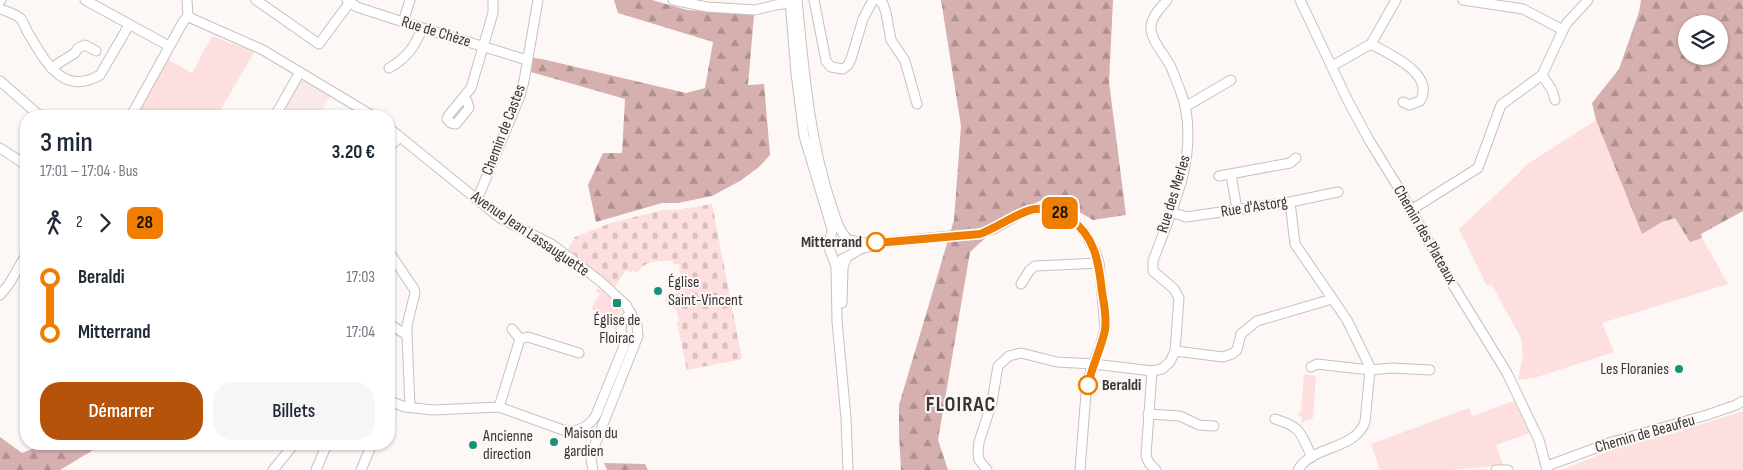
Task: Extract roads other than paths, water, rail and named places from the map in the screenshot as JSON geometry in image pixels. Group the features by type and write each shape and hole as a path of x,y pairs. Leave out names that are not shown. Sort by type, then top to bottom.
{"street":[{"path":"85,0 169,46"},
{"path":"134,110 169,46 188,16 188,0"},
{"path":"256,0 319,44 348,1"},
{"path":"404,22 410,0"},
{"path":"463,98 471,88 492,13 493,0"},
{"name":"Chemin de Castes","path":"476,199 520,96 538,0"},
{"path":"672,0 707,7 755,10 794,1"},
{"path":"814,0 826,60 831,67 843,69 848,66 851,59 863,19 876,0 883,4 891,40 905,61 917,104"},
{"name":"Rue des Merles","path":"1167,0 1155,14 1151,25 1152,34 1170,65 1183,96 1188,148 1184,172 1153,261 1153,271 1174,289 1179,298 1175,351"},
{"name":"Chemin des Plateaux","path":"1300,0 1369,140 1453,285 1507,373 1539,440 1547,468"},
{"path":"1332,66 1371,44 1396,0"},
{"path":"1463,0 1516,7 1563,30"},
{"path":"1411,210 1478,168 1501,105 1542,76 1563,30 1588,0"},
{"name":"Rue de Chèze","path":"348,1 357,6 422,28 527,60"},
{"path":"794,1 816,148 829,199 839,227 848,238 853,249 842,267 842,306 852,418 853,470"},
{"path":"794,1 796,73 804,136 832,230 829,248 836,266 837,321 846,418 848,470"},
{"path":"0,9 20,19 51,68 58,75 69,81 81,82 100,75 129,25"},
{"path":"188,16 246,41 363,110"},
{"path":"389,68 402,61 418,41 422,28"},
{"path":"51,68 75,53 78,48 85,44 96,51"},
{"path":"1371,44 1418,73 1424,90 1423,96 1420,101 1409,105 1403,102"},
{"path":"278,110 300,72"},
{"path":"1542,76 1552,90 1555,100"},
{"path":"1185,107 1232,80"},
{"path":"0,81 33,110"},
{"name":"Avenue Jean Lassauguette","path":"395,133 507,222 562,251 623,302 631,313 637,325 638,336 592,452 593,470"},
{"path":"395,142 400,137"},
{"path":"0,148 20,161"},
{"path":"1219,176 1290,163 1296,158"},
{"path":"1231,175 1237,209"},
{"name":"Rue d'Astorg","path":"1171,212 1186,217 1290,202 1338,192"},
{"path":"1290,202 1295,244 1355,336 1370,370 1363,428 1350,440 1302,462 1298,470"},
{"path":"831,240 838,236 861,242 888,242 980,234 994,229 1025,211 1034,209 1047,209 1066,216 1076,223 1092,245 1099,263 1105,328 1088,383 1083,410 1080,470"},
{"path":"832,256 840,259 849,256 860,248 888,242"},
{"path":"395,261 414,288 415,293 407,325 410,407"},
{"path":"1021,284 1035,266 1099,263"},
{"path":"0,295 20,265"},
{"path":"987,470 979,460 979,442 992,402 995,374 998,366 1009,356 1021,354 1057,362 1152,371 1162,369 1170,362 1175,351 1223,357 1232,354 1237,350 1241,334 1257,321 1332,299"},
{"path":"395,403 433,410 499,407 567,431 577,430 587,426 596,415 624,346 622,324 625,317 631,313"},
{"path":"395,328 407,335"},
{"path":"512,329 520,339"},
{"path":"520,339 528,337 579,353"},
{"path":"499,407 520,339"},
{"path":"1311,367 1317,364 1370,370 1392,368 1430,370"},
{"path":"1152,371 1146,456 1149,463 1156,470"},
{"name":"Chemin de Beaufeu","path":"1547,468 1612,442 1707,415 1743,401"},
{"path":"1148,414 1180,416 1199,425 1214,426"},
{"path":"1275,419 1290,424 1298,430 1312,457"},
{"path":"273,470 289,450"},
{"path":"316,470 324,450"},
{"path":"361,470 369,450"},
{"path":"1496,470 1508,470"}],"place":[{"name":"Mitterrand","path":"876,242"},
{"name":"Église Saint-Vincent","path":"658,291"},
{"name":"Église de Floirac","path":"617,303"},
{"name":"Les Floranies","path":"1679,369"},
{"name":"Beraldi","path":"1088,385"},
{"name":"Maison du gardien","path":"554,442"},
{"name":"Ancienne direction","path":"473,445"}],"district":[{"name":"FLOIRAC","path":"961,404"}]}
